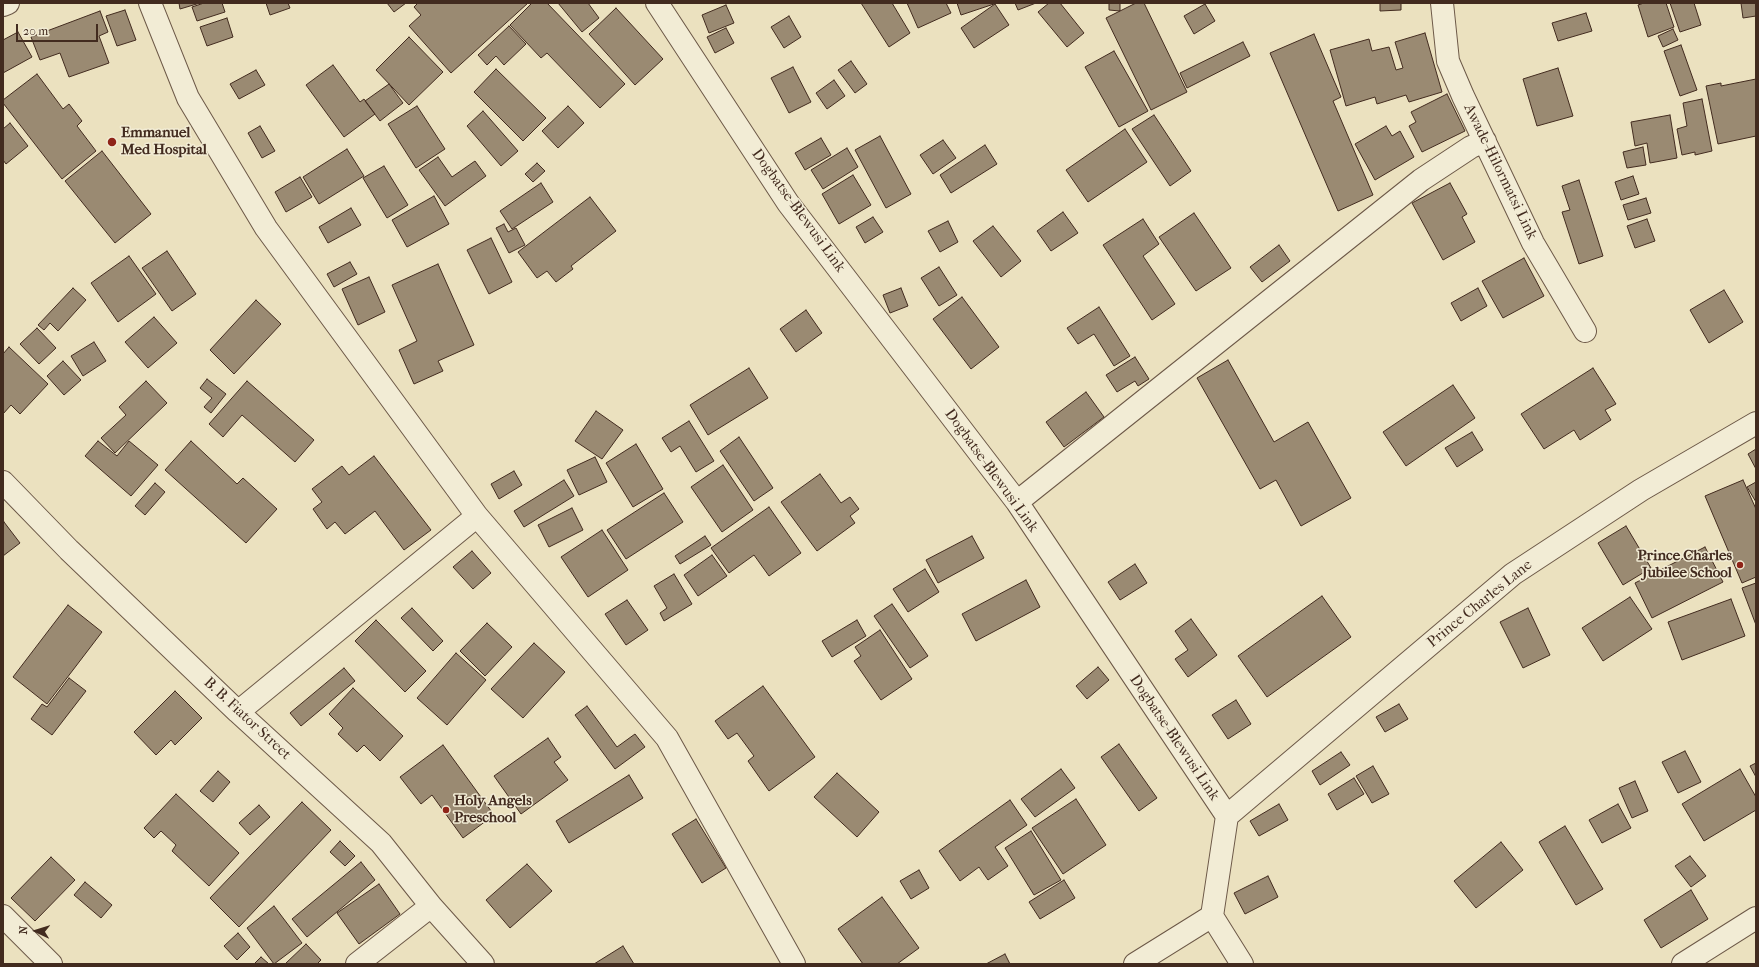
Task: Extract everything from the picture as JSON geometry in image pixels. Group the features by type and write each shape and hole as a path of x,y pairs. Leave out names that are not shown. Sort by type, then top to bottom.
{"street":[{"path":"3,5 8,3"},
{"path":"150,3 188,98 266,228 477,516 667,738 794,964"},
{"name":"Dogbatse-Blewusi Link","path":"657,3 788,202 1017,502 1227,816 1212,916"},
{"name":"Awade-Hilormatsi Link","path":"1442,3 1448,61 1533,243 1585,331"},
{"path":"1017,502 1421,180 1472,147 1485,141"},
{"name":"Prince Charles Lane","path":"1227,816 1513,574 1641,490 1756,423"},
{"name":"B. B. Fiator Street","path":"3,482 69,550 238,712 381,843 431,906 483,964"},
{"path":"238,712 477,516"},
{"path":"357,964 431,906"},
{"path":"3,916 50,964"},
{"path":"1135,964 1212,916 1242,964"},
{"path":"1683,964 1756,918"}],"building":[{"path":"179,3 200,3 180,9"},
{"path":"204,3 222,3 225,12 197,21 192,7"},
{"path":"266,3 288,3 290,8 270,15"},
{"path":"387,3 406,3 394,12"},
{"path":"418,3 528,3 451,73 409,26 421,15 414,7"},
{"path":"532,3 547,3 625,84 600,108 547,53 541,58 510,25"},
{"path":"558,3 588,3 599,18 582,32"},
{"path":"861,3 892,3 910,33 889,47"},
{"path":"907,3 946,3 951,13 918,28"},
{"path":"957,3 997,3 961,15"},
{"path":"1015,3 1036,3 1018,10"},
{"path":"1049,3 1060,3 1084,33 1067,47 1038,12"},
{"path":"1109,3 1120,3 1120,11 1109,10"},
{"path":"1136,3 1144,3 1187,92 1151,110 1106,18"},
{"path":"1380,3 1401,3 1401,10 1380,11"},
{"path":"1644,3 1666,3 1674,27 1648,37 1638,5"},
{"path":"1670,3 1694,3 1701,25 1680,32"},
{"path":"1741,3 1756,3 1756,16 1743,18"},
{"path":"995,4 1009,25 974,48 961,28"},
{"path":"1205,4 1215,21 1194,34 1184,16"},
{"path":"726,5 734,23 709,33 702,15"},
{"path":"616,8 663,59 635,85 589,34"},
{"path":"125,10 136,40 117,46 106,16"},
{"path":"100,11 108,32 99,36 109,63 69,77 60,53 40,60 31,37"},
{"path":"1586,13 1592,31 1558,41 1552,23"},
{"path":"789,16 801,37 784,48 771,27"},
{"path":"227,18 233,37 207,46 200,27"},
{"path":"509,26 526,44 504,65 496,56 487,65 478,55"},
{"path":"726,28 734,43 715,53 707,37"},
{"path":"1673,29 1678,40 1663,47 1658,36"},
{"path":"18,32 32,57 3,73 3,40"},
{"path":"1425,33 1442,92 1409,102 1406,95 1377,104 1375,97 1346,106 1330,50 1369,39 1372,51 1389,47 1396,70 1403,68 1395,42"},
{"path":"1314,34 1341,97 1333,101 1373,195 1338,211 1270,53"},
{"path":"409,37 443,72 409,105 376,70"},
{"path":"1243,42 1250,56 1187,88 1180,73"},
{"path":"1681,45 1697,90 1680,96 1664,51"},
{"path":"1114,51 1148,111 1119,127 1085,67"},
{"path":"851,61 867,84 855,93 838,70"},
{"path":"333,65 360,102 364,99 375,114 344,137 306,85"},
{"path":"793,67 811,102 789,113 771,78"},
{"path":"1558,68 1573,116 1537,126 1523,79"},
{"path":"496,69 546,118 523,141 474,92"},
{"path":"256,70 265,85 239,99 230,84"},
{"path":"37,74 63,109 69,104 82,121 77,126 96,151 62,179 3,103 3,100"},
{"path":"1756,79 1756,136 1718,144 1706,86 1721,83 1721,86"},
{"path":"834,80 845,96 827,109 816,93"},
{"path":"389,84 403,103 380,121 365,101"},
{"path":"1447,94 1465,131 1422,152 1409,126 1416,122 1411,112"},
{"path":"1702,99 1712,151 1695,155 1695,152 1682,155 1677,129 1687,126 1683,103"},
{"path":"417,106 445,149 416,168 388,124"},
{"path":"568,106 584,123 558,148 542,131"},
{"path":"483,111 518,151 501,166 467,126"},
{"path":"1154,115 1191,171 1170,186 1132,129"},
{"path":"1670,115 1677,158 1650,163 1647,143 1635,146 1631,122"},
{"path":"10,123 28,146 6,164 3,160 3,129"},
{"path":"260,126 275,151 262,158 248,133"},
{"path":"1386,126 1392,136 1400,131 1414,157 1375,180 1355,144"},
{"path":"1125,129 1147,162 1088,202 1066,170"},
{"path":"880,136 911,194 886,208 855,150"},
{"path":"821,138 831,155 805,170 795,153"},
{"path":"943,140 956,158 933,174 920,155"},
{"path":"985,145 997,164 951,193 940,175"},
{"path":"1643,147 1646,165 1627,168 1623,152"},
{"path":"847,148 858,167 823,189 811,170"},
{"path":"347,149 364,176 319,204 303,177"},
{"path":"102,151 151,214 115,243 65,181"},
{"path":"438,157 452,177 475,161 486,176 445,206 419,170"},
{"path":"537,163 545,171 533,182 525,174"},
{"path":"384,166 408,205 387,218 363,178"},
{"path":"853,175 871,205 839,224 822,194"},
{"path":"1633,176 1639,194 1621,200 1615,182"},
{"path":"300,177 312,197 286,212 275,192"},
{"path":"1579,180 1603,256 1579,264 1562,212 1570,210 1562,186"},
{"path":"541,183 553,202 512,229 500,211"},
{"path":"1450,183 1467,214 1462,217 1475,242 1443,260 1412,203"},
{"path":"434,196 449,224 407,247 392,220"},
{"path":"590,197 616,231 571,266 573,269 556,282 547,271 537,278 518,252"},
{"path":"1646,198 1651,213 1628,220 1623,205"},
{"path":"351,208 361,225 328,243 319,227"},
{"path":"1063,212 1078,233 1051,251 1037,231"},
{"path":"1194,213 1231,268 1196,291 1159,237"},
{"path":"873,217 883,232 865,243 856,227"},
{"path":"1143,219 1159,244 1143,256 1175,304 1152,320 1103,245"},
{"path":"1647,219 1655,241 1635,248 1627,226"},
{"path":"948,221 958,242 940,252 928,231"},
{"path":"504,224 508,232 516,228 525,245 509,253 496,228"},
{"path":"993,226 1021,261 1001,277 973,241"},
{"path":"491,238 512,282 489,294 467,250"},
{"path":"1279,245 1290,261 1262,282 1250,267"},
{"path":"167,251 196,294 172,311 142,268"},
{"path":"129,256 156,294 118,322 91,283"},
{"path":"1524,258 1544,296 1503,318 1482,281"},
{"path":"350,262 357,274 334,287 327,274"},
{"path":"438,264 474,345 438,361 443,371 414,384 399,350 417,341 392,285"},
{"path":"939,267 957,295 939,306 921,278"},
{"path":"369,277 385,312 358,325 342,289"},
{"path":"73,288 86,300 58,331 50,323 44,330 38,325"},
{"path":"901,288 908,306 890,313 883,295"},
{"path":"1478,288 1487,306 1461,321 1451,303"},
{"path":"1724,290 1743,322 1709,343 1690,310"},
{"path":"962,297 999,347 971,369 933,319"},
{"path":"256,300 281,324 234,374 210,350"},
{"path":"1099,307 1130,356 1114,366 1094,334 1078,344 1067,328"},
{"path":"806,310 822,333 796,352 780,329"},
{"path":"154,317 177,343 148,368 125,342"},
{"path":"37,328 56,348 39,364 20,344"},
{"path":"94,342 106,361 83,376 71,356"},
{"path":"9,347 48,384 20,414 11,405 3,414 3,354"},
{"path":"1135,357 1149,379 1138,386 1135,381 1117,392 1106,375"},
{"path":"1228,360 1274,442 1308,422 1351,498 1301,526 1276,480 1260,489 1197,378"},
{"path":"63,361 81,380 64,395 47,376"},
{"path":"749,368 768,398 708,435 690,405"},
{"path":"1593,368 1616,404 1605,410 1611,420 1580,440 1574,430 1544,449 1521,414"},
{"path":"207,379 226,394 211,413 204,407 212,398 200,388"},
{"path":"146,381 167,403 115,453 101,438 126,415 119,407"},
{"path":"247,381 314,440 295,462 242,415 223,437 209,424"},
{"path":"1453,385 1475,418 1406,466 1383,432"},
{"path":"1086,392 1104,417 1064,447 1046,422"},
{"path":"596,411 623,430 602,459 575,441"},
{"path":"689,421 714,461 696,472 680,446 671,452 662,438"},
{"path":"1472,432 1483,450 1457,467 1445,448"},
{"path":"739,437 773,488 754,501 720,451"},
{"path":"98,441 117,456 129,441 158,465 131,496 85,456"},
{"path":"191,441 237,484 243,478 277,509 246,543 165,470"},
{"path":"636,444 663,489 633,507 606,463"},
{"path":"1756,449 1756,469 1748,454"},
{"path":"374,456 431,530 404,550 375,511 345,534 335,522 327,529 313,509 322,502 312,489 342,466 349,475"},
{"path":"595,457 607,482 579,495 567,470"},
{"path":"723,465 753,510 722,532 691,487"},
{"path":"514,471 522,485 499,499 491,484"},
{"path":"820,474 841,503 850,497 859,509 850,516 855,523 817,551 781,502"},
{"path":"564,480 574,496 524,527 514,511"},
{"path":"1743,480 1756,509 1756,577 1742,583 1705,496"},
{"path":"1756,482 1756,502 1747,487"},
{"path":"155,483 165,492 145,515 135,506"},
{"path":"664,493 683,522 626,559 607,530"},
{"path":"769,507 801,553 769,576 754,555 729,573 711,548"},
{"path":"572,508 583,530 549,547 538,525"},
{"path":"4,522 20,543 3,556 3,523"},
{"path":"1626,526 1651,568 1623,585 1598,543"},
{"path":"602,530 628,570 588,597 561,557"},
{"path":"705,536 711,545 680,564 675,556"},
{"path":"972,536 984,558 938,583 926,560"},
{"path":"1705,547 1723,582 1652,618 1635,583"},
{"path":"472,551 491,573 473,589 453,567"},
{"path":"712,555 727,576 698,596 684,575"},
{"path":"1135,564 1147,583 1120,600 1108,582"},
{"path":"925,569 939,592 908,612 893,589"},
{"path":"674,574 692,604 664,621 660,613 667,608 654,586"},
{"path":"1026,580 1040,607 976,641 962,614"},
{"path":"1756,583 1756,625 1742,588"},
{"path":"1322,596 1351,637 1267,697 1238,656"},
{"path":"1630,597 1652,629 1603,661 1582,628"},
{"path":"1731,599 1745,636 1682,660 1668,622"},
{"path":"627,600 648,630 626,645 605,614"},
{"path":"892,604 928,656 910,668 874,616"},
{"path":"68,605 102,632 47,704 13,677"},
{"path":"412,608 443,641 433,651 401,618"},
{"path":"1528,608 1550,655 1523,668 1500,622"},
{"path":"1191,619 1217,655 1188,677 1175,659 1188,650 1175,631"},
{"path":"376,620 426,671 405,692 355,641"},
{"path":"857,620 866,636 832,657 822,641"},
{"path":"487,623 512,647 485,676 460,651"},
{"path":"880,630 912,679 881,700 854,661 861,656 855,647"},
{"path":"534,643 565,672 523,718 491,689"},
{"path":"456,653 486,680 447,725 417,698"},
{"path":"1098,667 1109,680 1087,699 1076,686"},
{"path":"344,668 355,681 301,726 290,713"},
{"path":"69,678 86,691 52,735 31,719 42,704 47,707"},
{"path":"763,686 815,757 769,791 748,761 754,756 737,733 728,739 715,721"},
{"path":"353,688 403,736 380,761 364,745 357,752 338,734 343,728 329,714"},
{"path":"175,691 202,718 175,745 171,740 156,755 134,732"},
{"path":"1236,700 1251,724 1228,739 1212,715"},
{"path":"1399,704 1408,719 1385,732 1376,717"},
{"path":"587,706 617,747 635,734 645,747 615,769 575,715"},
{"path":"548,738 561,757 554,762 568,780 521,814 494,776"},
{"path":"1119,744 1157,798 1139,811 1101,757"},
{"path":"443,745 494,815 463,838 432,795 421,804 400,777"},
{"path":"1685,751 1701,782 1678,793 1662,762"},
{"path":"1341,752 1350,765 1320,785 1312,771"},
{"path":"1756,763 1756,777 1750,766"},
{"path":"1373,766 1389,794 1372,803 1356,776"},
{"path":"1061,769 1075,788 1035,817 1021,799"},
{"path":"1740,769 1756,797 1756,810 1704,841 1682,804"},
{"path":"218,771 230,782 213,802 200,791"},
{"path":"837,773 879,812 857,837 814,797"},
{"path":"629,775 643,798 569,843 556,821"},
{"path":"1354,778 1364,794 1337,810 1328,794"},
{"path":"1635,781 1648,811 1632,818 1619,788"},
{"path":"176,794 239,853 209,886 172,851 176,845 161,831 154,838 144,828"},
{"path":"1076,799 1106,845 1063,874 1032,828"},
{"path":"1010,800 1027,825 995,847 1008,866 988,880 979,867 960,881 939,851"},
{"path":"302,802 331,830 239,927 210,898"},
{"path":"1279,804 1288,820 1259,836 1250,821"},
{"path":"1618,804 1631,828 1602,843 1589,820"},
{"path":"259,805 270,817 250,835 239,823"},
{"path":"696,819 726,868 702,883 672,834"},
{"path":"1565,826 1603,889 1576,905 1539,842"},
{"path":"1031,831 1061,880 1034,895 1005,848"},
{"path":"340,841 355,856 345,866 330,852"},
{"path":"1501,842 1523,870 1476,908 1454,881"},
{"path":"1690,856 1706,876 1691,887 1675,866"},
{"path":"51,857 75,880 35,921 11,898"},
{"path":"361,862 375,880 307,937 292,919"},
{"path":"527,864 552,891 510,928 486,900"},
{"path":"919,870 929,888 911,899 900,881"},
{"path":"1268,876 1278,897 1245,914 1234,893"},
{"path":"1064,880 1075,898 1040,919 1029,902"},
{"path":"85,882 112,905 101,918 74,895"},
{"path":"379,884 400,914 359,944 337,913"},
{"path":"1691,890 1708,919 1661,948 1644,920"},
{"path":"882,897 919,948 897,964 863,964 838,929"},
{"path":"274,906 302,943 274,964 247,928"},
{"path":"238,933 250,947 237,960 224,946"},
{"path":"306,944 321,960 317,964 285,964"},
{"path":"623,946 634,964 594,964"},
{"path":"1005,954 1010,964 986,964"},
{"path":"261,957 269,964 254,964"}],"place":[{"name":"Emmanuel Med Hospital","path":"112,142"},
{"name":"Prince Charles Jubilee School","path":"1740,565"},
{"name":"Holy Angels Preschool","path":"446,810"}]}
